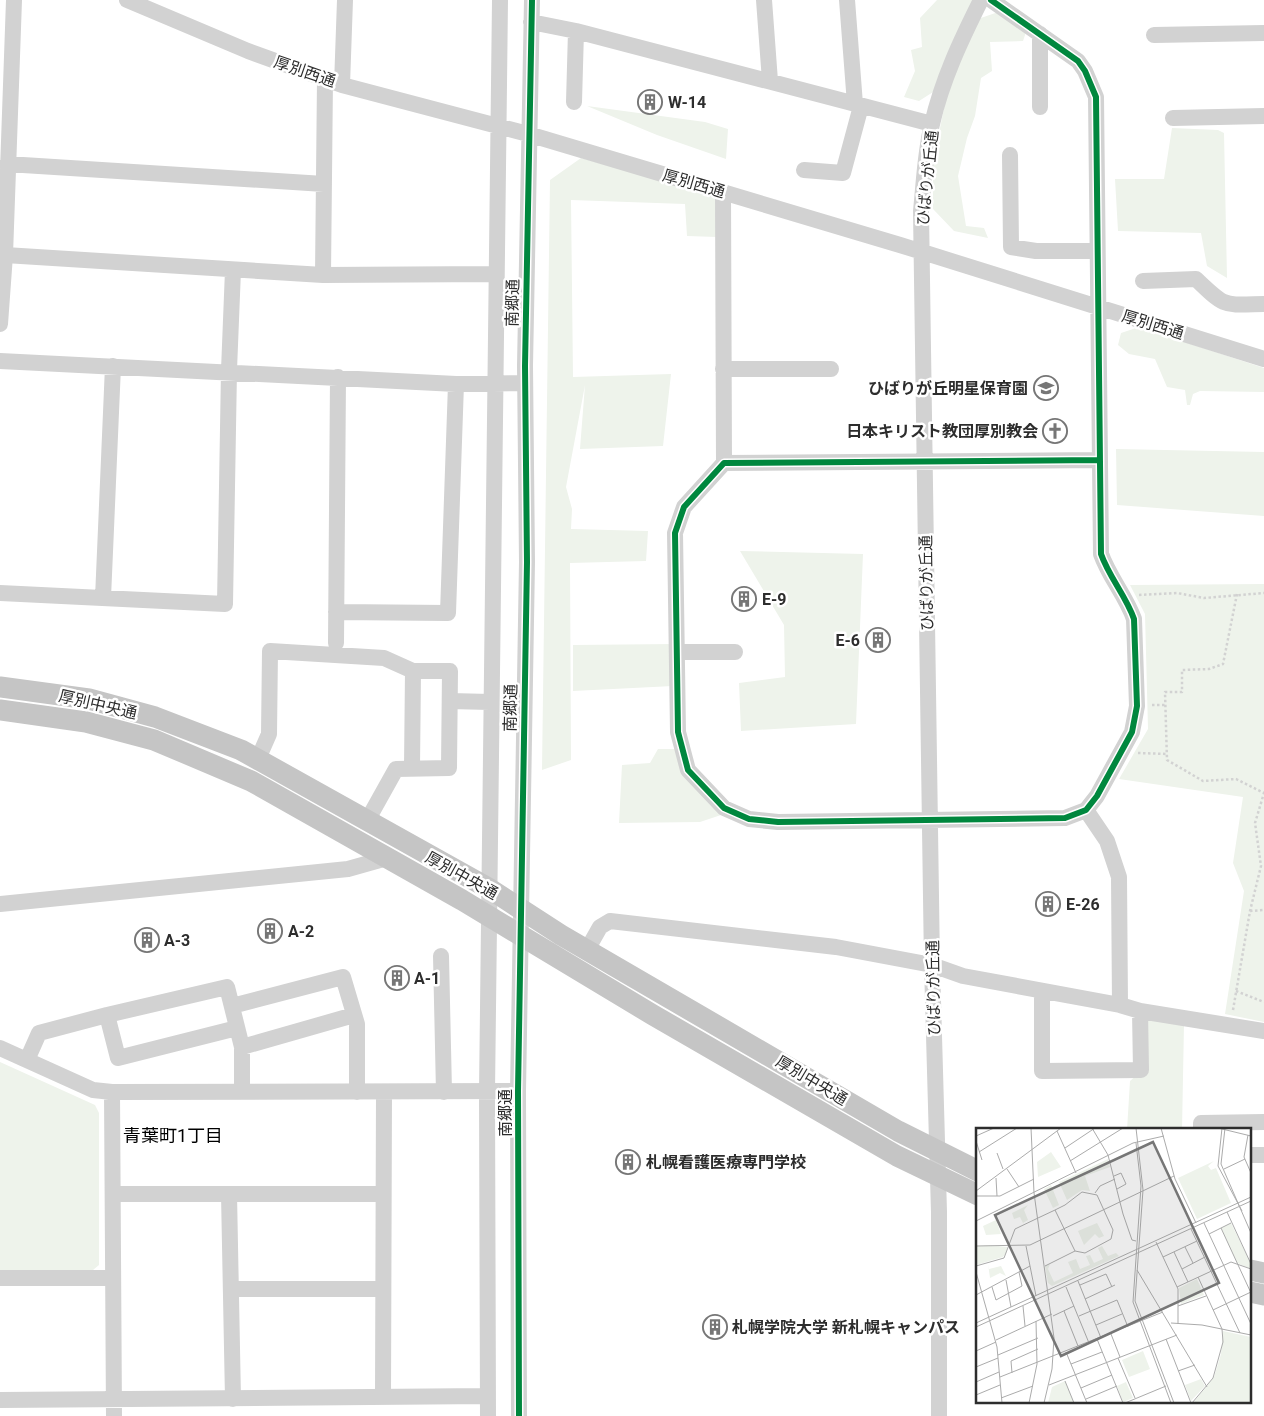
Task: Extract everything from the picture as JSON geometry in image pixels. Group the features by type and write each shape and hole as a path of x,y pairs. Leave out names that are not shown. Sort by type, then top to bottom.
{"main road":[{"name":"厚別中央通","path":"0,687 89,698 155,718 241,750 490,889 587,950 898,1131 976,1170"},
{"name":"厚別中央通","path":"0,710 86,722 154,740 251,781 520,934 661,1020 897,1156 976,1193"}],"street":[{"path":"0,324 5,255 7,164 5,54 14,0"},
{"name":"厚別西通","path":"127,0 248,51 325,79 528,134 922,252 1264,358"},
{"path":"342,84 345,0"},
{"name":"南郷通","path":"488,1416 487,1092 490,917 490,702 500,0"},
{"name":"南郷通","path":"519,1416 518,1091 527,562 524,383 532,0"},
{"path":"764,0 770,81"},
{"path":"804,170 843,173 858,105 847,0"},
{"name":"ひばりが丘通","path":"939,1416 938,1176 932,965 921,211 926,159 932,124 955,51 981,0"},
{"path":"723,192 724,463 684,507 676,532 680,745 688,770 724,808 748,820 778,822 1065,818 1086,810 1097,796 1132,732 1137,706 1134,619 1123,596 1105,567 1101,554 1096,97 1086,71 1078,61 991,0"},
{"path":"531,22 576,31 932,124"},
{"path":"574,102 576,31"},
{"path":"1154,34 1264,32"},
{"path":"1040,34 1040,107"},
{"path":"323,275 325,79"},
{"path":"1173,118 1264,116"},
{"path":"1010,155 1011,247 1036,251 1097,251"},
{"path":"7,164 324,184"},
{"path":"5,255 323,275 496,274"},
{"path":"0,593 225,604 228,370 233,270"},
{"path":"1144,280 1196,279 1219,302 1228,305 1264,304"},
{"path":"0,360 228,370 456,384 524,383"},
{"path":"103,598 113,366"},
{"path":"723,368 830,369"},
{"path":"336,643 338,377"},
{"path":"336,612 448,613 456,384"},
{"path":"724,463 1100,460"},
{"path":"258,759 269,734 270,651 384,658 413,671 450,671 449,768 396,769 367,821"},
{"path":"677,652 735,652"},
{"path":"412,768 413,671"},
{"path":"450,701 490,702"},
{"path":"1086,810 1107,841 1116,863 1119,877 1120,1005"},
{"path":"0,904 348,869 387,858"},
{"path":"587,950 600,927 610,921 836,947 932,965 963,976 1120,1005 1140,1011 1264,1031"},
{"path":"441,956 444,1092"},
{"path":"232,1006 343,977 357,1024 357,1092"},
{"path":"27,1060 39,1033 227,987 242,1047 242,1090"},
{"path":"1042,991 1042,1071 1141,1070 1140,1011"},
{"path":"242,1047 354,1015"},
{"path":"107,1016 118,1058 237,1028"},
{"path":"0,1048 93,1090 112,1092 242,1090 357,1092 518,1091"},
{"path":"112,1092 114,1416"},
{"path":"383,1396 382,1194 384,1092"},
{"path":"1201,1128 1201,1123 1264,1122"},
{"path":"114,1194 382,1194"},
{"path":"229,1194 234,1399"},
{"path":"0,1278 112,1278"},
{"path":"231,1289 382,1290"},
{"path":"0,1400 488,1396"}],"path":[{"path":"1123,596 1177,593 1204,598 1264,593"},
{"path":"1230,1027 1250,911 1261,866 1256,823 1264,793 1236,780 1203,781 1167,760 1165,692 1182,692 1182,670 1209,670 1223,664 1237,594"},
{"path":"1121,753 1167,754"},
{"path":"1250,911 1264,910"},
{"path":"1236,991 1264,1002"}],"shaded area":[{"path":"937,0 977,0 941,87 919,101 904,97 915,71 911,50 922,47 920,18"},
{"path":"1004,10 1026,32 1023,41 990,42 992,71 981,78 975,116 967,138 958,176 966,226 984,228 988,238 954,231 933,209 933,162 948,89 978,19"},
{"path":"587,106 705,122 728,129 726,159 657,135"},
{"path":"1172,128 1218,130 1224,133 1227,278 1207,266 1201,233 1118,231 1115,179 1164,179"},
{"path":"581,158 718,196 717,237 687,236 685,204 571,200 573,377 671,374 663,446 580,449 585,385 566,487 572,509 571,529 648,531 646,561 570,563 571,760 542,770 550,180"},
{"path":"1139,327 1264,368 1264,392 1200,391 1193,394 1190,405 1187,405 1185,390 1167,387 1155,359 1129,354 1118,345 1121,333"},
{"path":"1116,449 1264,452 1264,516 1117,505"},
{"path":"740,551 863,554 856,724 741,731 739,683 785,677 784,625"},
{"path":"1264,584 1264,1022 1225,1014 1244,891 1233,863 1243,797 1119,779 1148,729 1145,614 1130,585"},
{"path":"674,644 673,686 573,691 573,645"},
{"path":"658,749 677,749 724,814 700,822 619,823 622,765 650,763"},
{"path":"1144,1016 1184,1024 1182,1128 1127,1128 1130,1081 1145,1068"},
{"path":"0,1062 95,1105 99,1113 99,1265 93,1270 0,1270"}],"cycle path":[{"path":"519,1416 518,1091 527,562 525,366 532,0"},
{"path":"991,0 1078,61 1085,71 1096,97 1100,440 1101,554 1134,619 1137,706 1132,732 1097,796 1086,810 1065,818 778,822 749,819 724,808 688,770 678,732 675,533 684,507 724,463 1100,460"}],"place":[{"name":"W-14","path":"650,102"},
{"name":"ひばりが丘明星保育園","path":"1046,388"},
{"name":"日本キリスト教団厚別教会","path":"1055,431"},
{"name":"E-9","path":"744,599"},
{"name":"E-6","path":"878,640"},
{"name":"E-26","path":"1048,904"},
{"name":"A-2","path":"270,931"},
{"name":"A-3","path":"147,940"},
{"name":"A-1","path":"397,978"},
{"name":"札幌看護医療専門学校","path":"628,1162"},
{"name":"札幌学院大学 新札幌キャンパス","path":"715,1327"}],"district":[{"name":"青葉町1丁目","path":"173,1136"}]}
